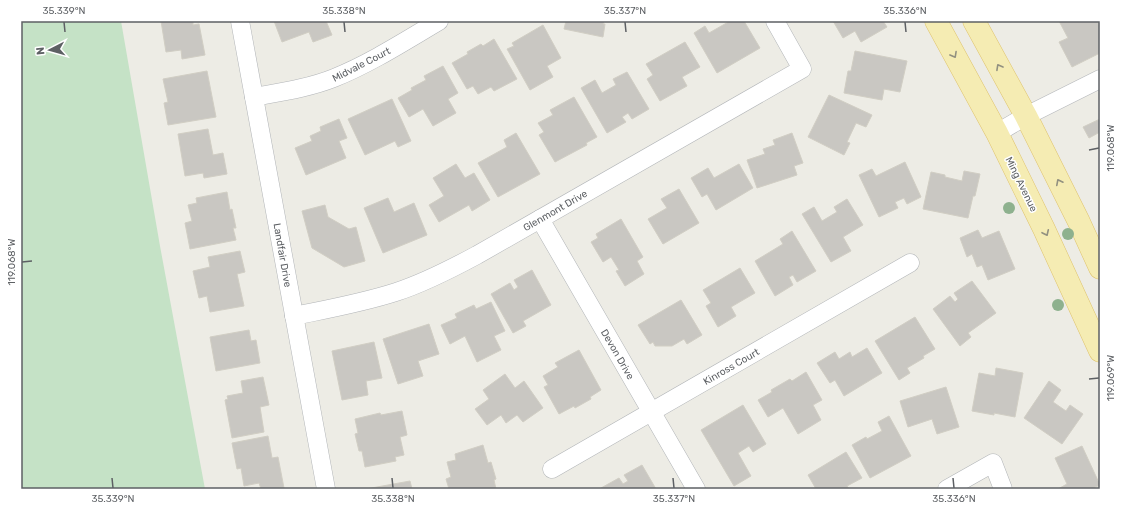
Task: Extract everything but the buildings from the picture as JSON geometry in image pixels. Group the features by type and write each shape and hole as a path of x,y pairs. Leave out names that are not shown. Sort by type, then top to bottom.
{"main road":[{"name":"Ming Avenue","path":"936,21 997,133 1044,229 1100,351"},
{"path":"974,21 1026,116 1079,222 1100,268"}],"street":[{"name":"Landfair Drive","path":"240,21 326,489"},
{"name":"Midvale Court","path":"254,97 306,87 333,78 360,66 439,21"},
{"name":"Glenmont Drive","path":"294,316 359,303 398,291 435,277 478,255 802,69 775,21"},
{"path":"997,133 1026,116 1100,79"},
{"name":"Devon Drive","path":"540,219 696,489"},
{"name":"Kinross Court","path":"552,469 910,263"},
{"path":"947,489 993,463 1003,489"}],"green space":[{"path":"21,21 121,21 160,246 205,489 21,489"}]}
